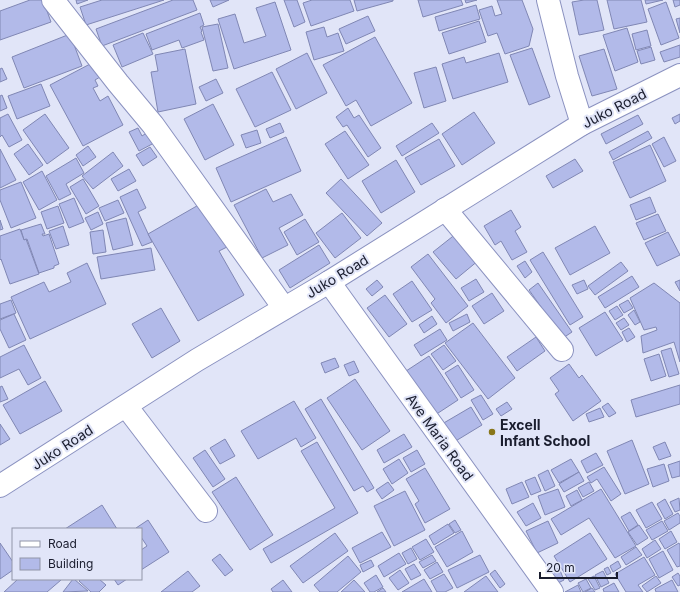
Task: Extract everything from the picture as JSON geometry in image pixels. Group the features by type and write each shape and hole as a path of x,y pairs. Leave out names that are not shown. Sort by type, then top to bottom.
{"street":[{"path":"53,0 118,83 154,125 284,308"},
{"path":"548,0 567,76 582,124"},
{"name":"Juko Road","path":"0,486 197,360 329,282 582,124 680,75"},
{"path":"445,209 562,350"},
{"name":"Ave Maria Road","path":"329,282 552,592"},
{"path":"126,406 206,511"}],"building":[{"path":"30,0 43,0 51,22 0,40 0,11"},
{"path":"76,0 88,0 77,4"},
{"path":"102,0 164,0 86,25 80,7"},
{"path":"173,0 193,0 197,10 102,46 96,29"},
{"path":"210,0 229,0 213,7"},
{"path":"284,0 297,0 305,22 294,27"},
{"path":"312,0 350,0 354,11 311,26 303,3"},
{"path":"354,0 393,0 393,1 357,11"},
{"path":"418,0 461,0 463,5 423,17"},
{"path":"465,0 477,0 466,3"},
{"path":"497,0 522,0 533,29 529,46 505,54 497,33 488,36 479,10 492,6 495,16 502,14"},
{"path":"597,0 604,30 579,35 572,2"},
{"path":"607,0 641,0 647,22 614,29"},
{"path":"645,0 663,0 646,4"},
{"path":"673,0 680,0 680,5 675,7"},
{"path":"275,2 291,50 234,69 218,19 235,14 244,43 266,36 256,8"},
{"path":"666,2 679,38 661,45 648,9"},
{"path":"476,5 480,19 439,31 435,17"},
{"path":"200,13 204,25 200,27 204,40 182,48 179,40 152,50 146,34"},
{"path":"368,16 375,31 346,44 339,29"},
{"path":"680,18 680,33 676,19"},
{"path":"479,21 486,42 449,54 442,33"},
{"path":"218,24 228,68 213,71 202,27"},
{"path":"324,27 327,37 338,33 344,51 314,60 306,32"},
{"path":"627,28 638,62 615,71 603,35"},
{"path":"647,30 651,46 636,50 632,34"},
{"path":"143,33 153,54 122,67 113,45"},
{"path":"70,34 82,66 24,88 12,57"},
{"path":"375,37 412,103 371,126 356,100 346,106 323,65"},
{"path":"680,45 680,57 664,62 660,52"},
{"path":"651,47 655,60 641,64 637,51"},
{"path":"532,48 550,97 529,105 510,55"},
{"path":"185,49 196,104 158,112 151,72 158,71 155,55"},
{"path":"604,49 617,89 592,96 579,56"},
{"path":"307,53 327,93 296,109 276,69"},
{"path":"499,53 508,82 453,99 442,64 464,57 466,63"},
{"path":"92,63 100,77 95,80 98,86 93,88 100,101 108,96 123,125 83,146 50,85"},
{"path":"436,67 446,101 424,108 414,73"},
{"path":"2,68 7,79 0,82 0,69"},
{"path":"272,72 291,110 255,127 236,89"},
{"path":"216,79 223,93 206,101 199,87"},
{"path":"41,84 50,106 17,119 8,96"},
{"path":"2,95 7,108 0,111 0,96"},
{"path":"213,104 234,145 205,160 184,119"},
{"path":"348,108 354,118 359,115 381,148 368,157 347,125 343,127 336,117"},
{"path":"474,112 495,143 462,165 442,134"},
{"path":"8,114 22,140 9,147 2,135 0,137 0,118"},
{"path":"45,114 69,148 47,164 23,130"},
{"path":"680,114 680,121 675,124 672,118"},
{"path":"638,115 643,124 606,144 601,134"},
{"path":"280,123 284,132 270,138 266,129"},
{"path":"432,123 439,133 402,156 396,146"},
{"path":"138,128 142,136 148,132 154,143 139,151 129,132"},
{"path":"257,130 261,143 246,148 241,135"},
{"path":"345,131 369,165 348,179 325,144"},
{"path":"648,131 652,138 613,160 609,152"},
{"path":"286,137 301,171 231,202 216,168"},
{"path":"664,137 676,161 664,167 652,144"},
{"path":"439,139 455,166 421,185 405,158"},
{"path":"28,144 43,165 29,175 14,154"},
{"path":"650,145 666,181 630,198 613,162"},
{"path":"88,146 96,157 83,166 76,155"},
{"path":"150,147 157,157 143,166 136,155"},
{"path":"0,149 16,180 0,188"},
{"path":"113,152 123,166 93,189 82,176"},
{"path":"76,158 84,173 66,184 71,194 59,200 46,176"},
{"path":"575,159 583,171 553,188 546,176"},
{"path":"396,160 415,192 381,213 362,181"},
{"path":"129,169 136,181 118,191 111,179"},
{"path":"42,171 57,200 39,210 23,182"},
{"path":"83,179 99,206 86,214 70,187"},
{"path":"341,179 382,223 367,236 326,193"},
{"path":"21,182 36,218 11,228 0,200 0,190"},
{"path":"137,189 146,208 138,212 152,242 142,246 120,197"},
{"path":"266,189 273,202 291,194 303,215 279,228 288,245 262,258 234,205"},
{"path":"650,197 656,212 636,220 630,205"},
{"path":"74,198 84,222 69,228 59,204"},
{"path":"118,200 124,213 105,221 99,208"},
{"path":"202,203 227,247 219,251 244,295 198,321 148,234"},
{"path":"58,206 64,223 47,229 41,212"},
{"path":"511,210 521,227 515,231 527,252 512,260 501,241 495,245 484,226"},
{"path":"98,212 103,224 91,230 85,218"},
{"path":"342,213 361,238 335,258 316,233"},
{"path":"658,214 666,231 644,240 636,223"},
{"path":"126,218 133,245 113,250 106,223"},
{"path":"305,219 319,242 297,255 284,232"},
{"path":"0,220 3,229 0,230"},
{"path":"41,224 45,234 42,234 43,236 49,234 59,264 54,266 54,268 39,273 27,239 24,240 21,230"},
{"path":"63,226 69,245 56,249 49,231"},
{"path":"595,226 610,253 570,275 555,248"},
{"path":"20,229 24,240 26,239 39,274 10,284 1,259 0,260 0,236"},
{"path":"103,230 106,252 93,254 90,232"},
{"path":"668,232 680,255 657,266 645,243"},
{"path":"457,233 479,260 456,279 433,252"},
{"path":"319,245 330,263 290,288 279,270"},
{"path":"151,248 155,270 101,279 97,257"},
{"path":"543,252 583,317 570,325 530,260"},
{"path":"428,254 468,306 446,323 431,303 435,299 411,267"},
{"path":"525,261 532,272 525,278 517,266"},
{"path":"621,262 628,271 595,295 588,286"},
{"path":"87,263 106,304 30,339 11,297 44,282 49,292 71,282 67,273"},
{"path":"632,276 639,287 605,308 598,297"},
{"path":"476,279 484,292 469,301 461,288"},
{"path":"377,280 383,287 372,296 366,289"},
{"path":"584,280 588,289 577,294 572,285"},
{"path":"680,280 680,291 675,282"},
{"path":"412,281 432,310 412,322 393,294"},
{"path":"538,283 572,332 563,338 529,290"},
{"path":"654,283 680,303 680,362 674,342 643,353 641,336 657,330 656,327 644,330 630,298"},
{"path":"492,293 504,311 484,324 472,306"},
{"path":"385,295 407,324 389,337 367,308"},
{"path":"11,300 16,313 0,319 0,304"},
{"path":"628,300 633,308 624,313 619,305"},
{"path":"617,306 623,315 615,320 609,311"},
{"path":"161,308 180,341 152,358 132,324"},
{"path":"634,310 640,322 635,325 628,315"},
{"path":"605,312 623,340 596,356 579,328"},
{"path":"14,314 26,340 9,348 0,329 0,320"},
{"path":"467,314 470,322 453,331 449,323"},
{"path":"432,316 437,324 424,333 419,325"},
{"path":"624,318 629,325 621,330 616,323"},
{"path":"473,323 515,378 488,399 445,343"},
{"path":"629,328 635,337 627,342 622,332"},
{"path":"440,329 447,340 421,356 414,345"},
{"path":"536,337 545,351 517,371 507,357"},
{"path":"24,345 41,378 28,385 19,369 0,378 0,357"},
{"path":"444,345 456,361 443,370 431,354"},
{"path":"671,348 679,374 669,377 661,351"},
{"path":"659,354 666,376 651,381 644,359"},
{"path":"429,356 458,400 432,417 403,373"},
{"path":"335,358 339,367 325,373 321,363"},
{"path":"354,361 359,372 349,376 344,365"},
{"path":"569,364 579,378 582,375 601,401 573,421 555,394 559,391 550,378"},
{"path":"458,365 474,390 461,398 445,373"},
{"path":"355,379 390,431 362,450 327,398"},
{"path":"45,381 62,411 20,434 3,405"},
{"path":"680,385 680,404 636,417 631,400"},
{"path":"2,386 8,399 0,402 0,387"},
{"path":"481,395 493,414 483,420 471,400"},
{"path":"321,399 374,488 367,492 363,486 354,491 305,409"},
{"path":"294,401 316,438 301,447 296,438 258,459 241,431"},
{"path":"507,402 512,409 501,416 496,409"},
{"path":"608,403 616,413 609,417 602,407"},
{"path":"471,407 482,425 454,442 442,424"},
{"path":"600,408 604,417 589,422 586,414"},
{"path":"0,424 10,439 0,445"},
{"path":"404,434 412,447 384,463 377,450"},
{"path":"225,439 235,456 220,464 210,448"},
{"path":"632,440 649,484 625,494 607,451"},
{"path":"317,442 358,513 271,563 263,549 335,508 301,451"},
{"path":"665,442 671,456 659,460 653,447"},
{"path":"205,450 225,479 213,487 193,458"},
{"path":"417,450 425,464 411,472 403,458"},
{"path":"596,453 603,465 587,473 581,461"},
{"path":"399,459 408,473 392,484 383,469"},
{"path":"571,459 579,472 559,483 551,470"},
{"path":"680,461 680,476 672,478 668,465"},
{"path":"664,464 669,481 653,487 647,469"},
{"path":"604,467 621,494 611,501 597,479 591,483 587,477"},
{"path":"425,468 450,509 425,523 415,504 419,501 406,479"},
{"path":"548,470 555,486 545,491 538,475"},
{"path":"579,472 584,481 564,492 559,484"},
{"path":"236,477 273,535 250,550 212,492"},
{"path":"535,477 541,491 531,495 525,481"},
{"path":"388,482 394,490 382,499 376,490"},
{"path":"522,482 529,497 512,504 506,489"},
{"path":"589,482 594,491 583,497 578,488"},
{"path":"558,489 565,507 545,515 538,496"},
{"path":"601,489 636,546 615,558 589,518 561,535 551,519"},
{"path":"577,490 582,500 571,506 566,496"},
{"path":"405,491 425,530 394,546 374,506"},
{"path":"679,498 680,510 675,512 670,502"},
{"path":"665,499 673,514 665,519 657,504"},
{"path":"652,502 662,519 646,528 636,510"},
{"path":"533,503 541,518 526,526 517,512"},
{"path":"102,505 116,528 67,528"},
{"path":"630,512 638,525 629,531 621,517"},
{"path":"678,513 680,516 680,523 669,530 664,521"},
{"path":"148,520 169,552 142,569 142,549 147,546 142,538 142,528 136,528"},
{"path":"455,520 461,530 455,533 449,524"},
{"path":"548,521 558,543 537,553 526,531"},
{"path":"662,521 668,531 652,540 646,530"},
{"path":"448,524 454,533 434,545 429,536"},
{"path":"639,525 648,538 637,545 628,532"},
{"path":"462,531 473,552 447,567 435,547"},
{"path":"671,531 677,542 665,549 659,539"},
{"path":"382,532 391,547 360,563 352,548"},
{"path":"335,533 348,551 303,583 290,566"},
{"path":"590,533 607,559 570,582 554,556"},
{"path":"426,539 434,552 420,560 412,547"},
{"path":"655,540 661,549 647,558 642,549"},
{"path":"0,543 12,561 12,571 0,579"},
{"path":"679,543 680,566 677,567 667,550"},
{"path":"636,547 642,555 626,565 621,557"},
{"path":"411,548 417,559 408,564 402,553"},
{"path":"663,551 673,570 659,578 649,559"},
{"path":"399,553 406,564 384,577 378,566"},
{"path":"220,554 233,570 225,576 212,560"},
{"path":"432,555 436,561 423,568 419,562"},
{"path":"480,555 489,572 457,588 448,570"},
{"path":"348,556 361,572 337,592 320,592 314,585"},
{"path":"644,557 655,575 638,585 643,592 626,592 615,574"},
{"path":"371,560 374,566 363,572 360,565"},
{"path":"618,561 621,567 613,572 610,566"},
{"path":"437,562 443,572 430,579 424,570"},
{"path":"414,564 421,575 411,580 405,569"},
{"path":"608,567 611,573 607,575 604,569"},
{"path":"559,568 564,580 554,585 548,573"},
{"path":"400,570 409,583 398,590 389,578"},
{"path":"495,570 505,584 500,588 490,574"},
{"path":"188,571 200,586 192,592 161,592"},
{"path":"603,571 609,583 601,587 595,575"},
{"path":"678,573 680,576 680,585 678,586 672,577"},
{"path":"444,574 453,588 445,592 437,592 431,581"},
{"path":"376,575 383,587 374,592 370,592 364,583"},
{"path":"486,576 498,592 464,592"},
{"path":"594,576 600,588 595,590 588,579"},
{"path":"656,576 661,583 647,592 642,586"},
{"path":"424,579 432,592 402,592"},
{"path":"586,579 591,588 583,592 578,583"},
{"path":"17,580 61,580 47,592 4,592"},
{"path":"72,580 75,580 88,591 63,592"},
{"path":"100,580 106,585 99,592 91,592 79,581"},
{"path":"115,580 126,580 118,585"},
{"path":"283,580 292,592 273,592 271,589"},
{"path":"354,580 365,592 341,592"},
{"path":"672,580 678,592 656,592 655,589"},
{"path":"614,583 619,592 604,592 603,589"},
{"path":"578,585 581,592 565,592"},
{"path":"383,588 386,592 377,592"},
{"path":"592,588 595,592 585,592"}],"place":[{"name":"Excell Infant School","path":"492,432"}]}
